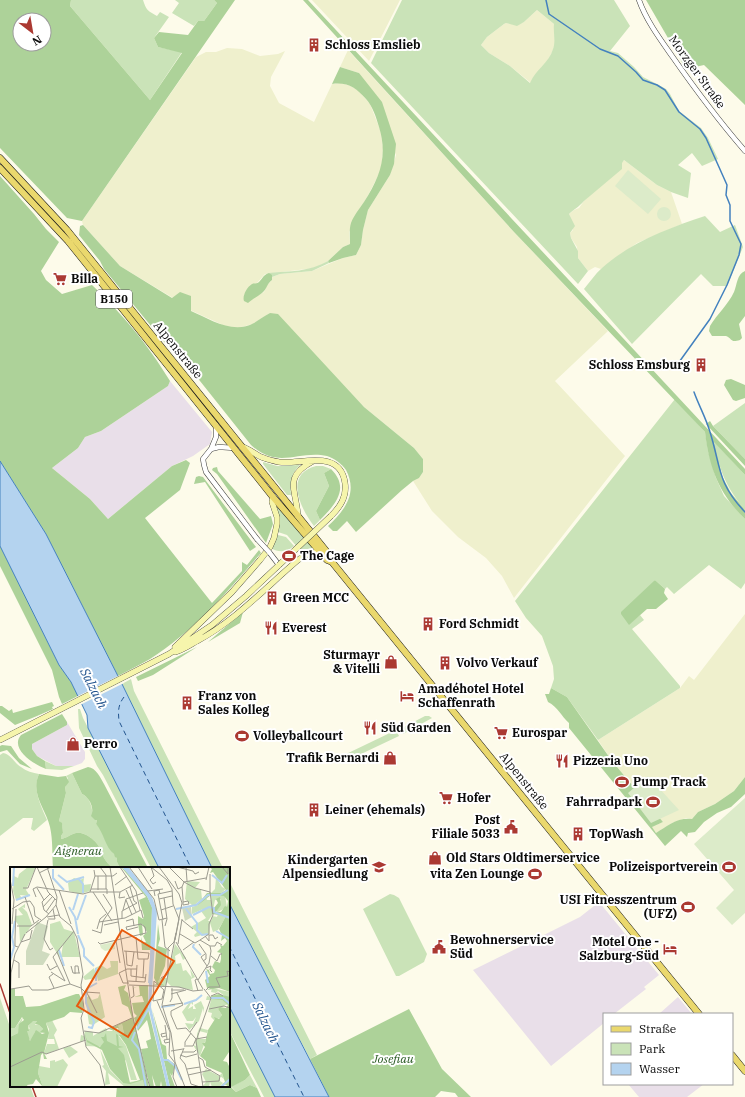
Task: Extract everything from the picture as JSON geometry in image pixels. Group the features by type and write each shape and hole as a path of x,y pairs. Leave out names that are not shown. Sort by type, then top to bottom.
{"main road":[{"name":"Alpenstraße","path":"0,158 67,230 331,557 332,562 698,1013"},
{"name":"Alpenstraße","path":"0,168 62,234 273,497 327,560 332,562"},
{"path":"0,740 153,663 212,625 246,596 339,508 346,488 340,470 333,465 325,461 316,460 276,461 263,458 249,449 242,447"},
{"path":"298,516 294,495 294,478 303,467 316,460"},
{"path":"169,654 176,645 198,626 232,592 270,547 274,538 277,524 277,517 272,502 273,497"},
{"path":"169,654 185,648 224,624 298,560 304,556 319,551"},
{"path":"733,1056 745,1071"}],"street":[{"name":"Morzger Straße","path":"639,0 654,27 683,72 745,151"},
{"path":"216,425 216,437 203,459 206,472 257,539 279,565"},
{"path":"210,449 219,447 235,448"}],"shaded area":[{"path":"170,381 212,432 210,444 193,456 172,466 108,519 90,499 52,468 78,448 85,437 101,431 168,386"},
{"path":"67,722 85,752 85,759 82,763 74,766 56,766 37,756 32,749 32,744 67,725"},
{"path":"599,902 659,975 644,987 646,989 615,1013 603,1013 603,1024 551,1066 473,970 580,917"},
{"path":"678,997 691,1013 660,1013"},
{"path":"629,1085 703,1085 687,1097 639,1097"}],"green space":[{"path":"0,0 71,0 70,6 150,100 182,53 158,47 154,38 159,32 188,35 198,21 204,21 217,3 214,0 235,0 82,221 67,218 0,148"},
{"path":"71,0 143,0 146,8 151,13 157,16 160,12 169,17 154,38 158,47 182,52 150,100 70,6"},
{"path":"175,0 214,0 217,3 204,21 198,21 194,26 172,13 179,3"},
{"path":"303,0 308,0 745,469 745,475 714,442 722,476 731,493 745,510 745,519 728,500 722,490 709,457 705,432 514,232"},
{"path":"312,0 400,0 369,61"},
{"path":"402,0 614,0 630,26 610,51 618,53 643,77 666,89 679,111 701,128 708,138 718,159 702,166 692,153 678,165 691,173 688,198 657,185 624,160 622,163 622,169 569,214 575,226 570,233 571,238 578,251 578,258 588,271 578,284 371,63","holes":["537,10 554,24 554,43 551,54 532,78 530,83 510,66 489,53 481,45 487,37 504,24 506,23 517,26 524,22"]},
{"path":"646,0 745,0 745,105 704,65 686,69"},
{"path":"537,10 554,24 555,43 548,60 532,79 531,83 510,66 489,53 481,45 487,37 504,24 517,25 524,22"},
{"path":"227,48 242,49 260,56 278,54 285,51 271,77 270,86 279,103 314,122 332,84 341,83 351,86 359,91 370,104 381,132 383,148 382,166 349,232 350,244 343,247 328,261 315,268 265,274 257,283 249,288 244,295 250,301 264,292 267,285 272,280 272,277 280,274 312,271 343,258 356,255 361,245 368,210 390,175 396,155 359,73 340,67 348,50 514,232 608,331 555,381 625,456 514,598 502,576 486,558 458,537 432,511 413,481 419,478 423,472 423,459 414,448 364,407 270,313 253,324 238,328 225,326 190,310 190,296 173,298 120,266 83,225 82,221 196,57 206,52 216,52"},
{"path":"340,67 359,73 382,102 396,144 394,164 390,175 368,210 361,245 356,255 329,263 328,261 343,247 350,244 351,223 355,214 370,193 378,175 381,166 383,147 382,138 374,112 366,99 359,92 347,85 332,84"},
{"path":"624,160 657,185 671,192 682,224 637,243 601,269 595,267 588,271 578,258 577,247 571,238 570,233 573,230 569,214 579,208"},
{"path":"628,170 661,199 648,214 615,186"},
{"path":"0,176 59,242 41,271 46,280 62,294 92,285 134,330 170,381 168,386 101,431 85,437 78,448 52,468 90,499 108,519 172,466 186,460 190,463 180,490 145,518 212,603 242,571 242,562 247,565 259,550 261,553 223,596 195,624 150,659 118,676 46,534 0,461"},
{"path":"664,207 669,209 671,214 669,219 664,221 659,219 657,214 659,209"},
{"path":"705,216 720,232 735,225 743,247 727,286 713,286 701,274 632,344 584,289 599,270 638,243 664,231"},
{"path":"83,225 120,266 172,298 180,292 191,296 191,311 206,318 230,327 238,327 254,323 270,313 278,314 364,407 414,448 423,459 423,472 419,478 402,490 356,532 347,521 337,531 333,531 328,526 340,514 348,501 350,494 351,486 346,470 340,463 327,456 307,455 279,458 261,452 251,445 196,376 170,349 104,269 100,261 79,235 80,226"},
{"path":"328,261 329,263 312,271 280,274 272,277 269,273 307,269 321,265"},
{"path":"745,271 745,316 739,324 742,338 735,341 726,336 712,336 709,331 710,326 732,297 740,275"},
{"path":"269,273 272,275 272,280 264,291 248,303 244,301 244,294 248,287 259,282"},
{"path":"731,379 745,385 745,398 736,401 733,400 724,385 726,380"},
{"path":"675,399 705,432 708,451 716,478 724,496 745,519 745,583 741,589 709,565 674,594 667,587 665,589 655,580 629,624 640,615 644,620 632,629 680,686 680,688 598,740 567,697 551,688 554,679 553,666 542,636 526,618 515,601"},
{"path":"745,403 745,459 713,426"},
{"path":"710,421 745,459 745,466 706,424"},
{"path":"714,441 745,475 745,510 738,502 724,478 718,461"},
{"path":"263,462 277,466 300,465 292,478 291,495 287,495"},
{"path":"316,466 323,466 331,469 324,473 329,486 316,511 320,520 314,526 300,501 298,484 300,476 306,470"},
{"path":"217,467 218,471 260,519 271,516 273,524 266,543 217,474 212,470 213,468"},
{"path":"331,469 337,476 340,483 339,496 336,502 320,520 316,511 329,486 324,473"},
{"path":"196,477 203,477 256,547 250,551 205,482 194,484"},
{"path":"278,507 314,549 313,550 304,555 287,535 278,532"},
{"path":"278,535 286,537 294,546 289,550 283,551 277,551 271,548"},
{"path":"0,546 59,665 71,682 78,696 62,704 52,670 0,566"},
{"path":"655,580 665,589 664,593 668,599 656,609 647,609 629,625 621,612"},
{"path":"243,612 240,623 208,642"},
{"path":"745,614 745,777 734,791 715,804 698,812 692,819 686,818 672,823 656,833 651,827 663,822 612,761 598,740 680,688 689,676 694,680"},
{"path":"197,647 153,675 138,681 136,677"},
{"path":"131,679 134,691 222,867 212,867 122,684"},
{"path":"551,688 567,697 612,761 663,822 652,827 656,833 682,819 692,819 698,812 715,804 734,791 745,777 745,794 731,807 717,813 704,822 695,832 688,833 687,837 681,831 665,846 569,728 569,723 554,706 548,702 545,694 549,694"},
{"path":"52,702 54,706 52,707 53,709 15,725 0,713 0,706 9,711 12,709 13,713"},
{"path":"78,709 80,709 83,718 158,867 150,867 97,766 79,728"},
{"path":"62,714 67,722 67,725 32,744 32,749 37,756 45,761 46,769 25,756 18,746 18,740 21,735"},
{"path":"425,716 432,718 403,734 402,731 404,727"},
{"path":"394,731 397,732 399,736 340,764 338,760 342,756"},
{"path":"0,746 11,746 19,758 32,769 20,764 7,750 0,752"},
{"path":"3,753 8,755 23,768 30,772 39,774 36,786 38,798 47,820 34,831 31,829 33,818 23,818 0,836 0,755"},
{"path":"45,761 56,766 74,766 62,770 46,769"},
{"name":"Aignerau","path":"88,767 96,771 147,867 120,867 117,858 109,848 96,824 97,820 91,816 91,803 85,795 82,794 72,773"},
{"path":"72,773 82,794 89,801 93,817 97,820 96,824 101,830 108,846 117,858 120,867 111,867 103,857 102,851 97,844 87,835 76,833 61,839 63,833 62,824 59,821 66,793 65,787 68,778 66,776"},
{"name":"Aignerau","path":"39,774 58,777 66,776 69,782 65,787 66,793 59,821 62,823 63,833 61,839 76,833 87,835 97,844 102,851 103,857 111,867 53,867 50,827 37,795 37,781"},
{"name":"Fahrradpark","path":"648,776 679,810 651,823 628,793"},
{"name":"Polizeisportverein","path":"745,798 745,913 732,925 716,908 734,890 694,844"},
{"path":"230,883 317,1055 310,1059 230,905"},
{"path":"390,894 399,898 427,954 424,962 399,976 396,976 363,909"},
{"path":"0,998 10,1027 10,1087 30,1087 34,1097 0,1097"},
{"path":"230,1008 275,1097 264,1097 230,1032"},
{"name":"Josefiau","path":"409,1009 442,1069 471,1097 458,1097 455,1093 441,1091 435,1097 329,1097 310,1059"},
{"path":"230,1032 250,1075 245,1080 231,1087 236,1092 250,1085 257,1088 261,1097 116,1097 117,1087 230,1087"},
{"path":"250,1075 257,1088 250,1085 236,1092 231,1086 245,1080"}],"water":[{"name":"Salzach","path":"0,461 46,534 122,684 212,867 158,867 88,728 87,715 71,682 59,665 0,546"},
{"name":"Salzach","path":"230,905 329,1097 275,1097 230,1008"}],"pier":[{"path":"120,675 124,683 80,705 76,697"}],"waterway":[{"path":"546,0 549,14 600,49 618,56 643,80 657,85 665,90 679,112 700,129 706,138 727,185 726,195 730,205 730,221 741,244 739,255 727,285 710,319 677,365"},
{"path":"694,392 714,444 721,474 729,492 745,512"}],"ferry route":[{"path":"124,697 119,708 119,721 191,867"},
{"path":"230,948 304,1097"}],"railway":[{"path":"0,984 10,1013"},
{"path":"32,1087 36,1097"}],"place":[{"name":"Schloss Emslieb","path":"314,45"},
{"name":"Billa","path":"60,279"},
{"name":"Schloss Emsburg","path":"701,365"},
{"name":"The Cage","path":"289,556"},
{"name":"Green MCC","path":"272,598"},
{"name":"Ford Schmidt","path":"428,624"},
{"name":"Everest","path":"271,628"},
{"name":"Sturmayr & Vitelli","path":"391,662"},
{"name":"Volvo Verkauf","path":"445,663"},
{"name":"Amadéhotel Hotel Schaffenrath","path":"407,696"},
{"name":"Franz von Sales Kolleg","path":"187,703"},
{"name":"Süd Garden","path":"370,728"},
{"name":"Eurospar","path":"501,733"},
{"name":"Volleyballcourt","path":"242,736"},
{"name":"Perro","path":"73,744"},
{"name":"Trafik Bernardi","path":"390,758"},
{"name":"Pizzeria Uno","path":"562,761"},
{"name":"Pump Track","path":"622,782"},
{"name":"Hofer","path":"446,798"},
{"name":"Fahrradpark","path":"653,802"},
{"name":"Leiner (ehemals)","path":"314,810"},
{"name":"Post Filiale 5033","path":"511,827"},
{"name":"TopWash","path":"578,834"},
{"name":"Old Stars Oldtimerservice","path":"435,858"},
{"name":"Kindergarten Alpensiedlung","path":"379,867"},
{"name":"Polizeisportverein","path":"729,867"},
{"name":"vita Zen Lounge","path":"535,874"},
{"name":"USI Fitnesszentrum (UFZ)","path":"688,907"},
{"name":"Bewohnerservice Süd","path":"439,947"},
{"name":"Motel One - Salzburg-Süd","path":"670,949"}]}
